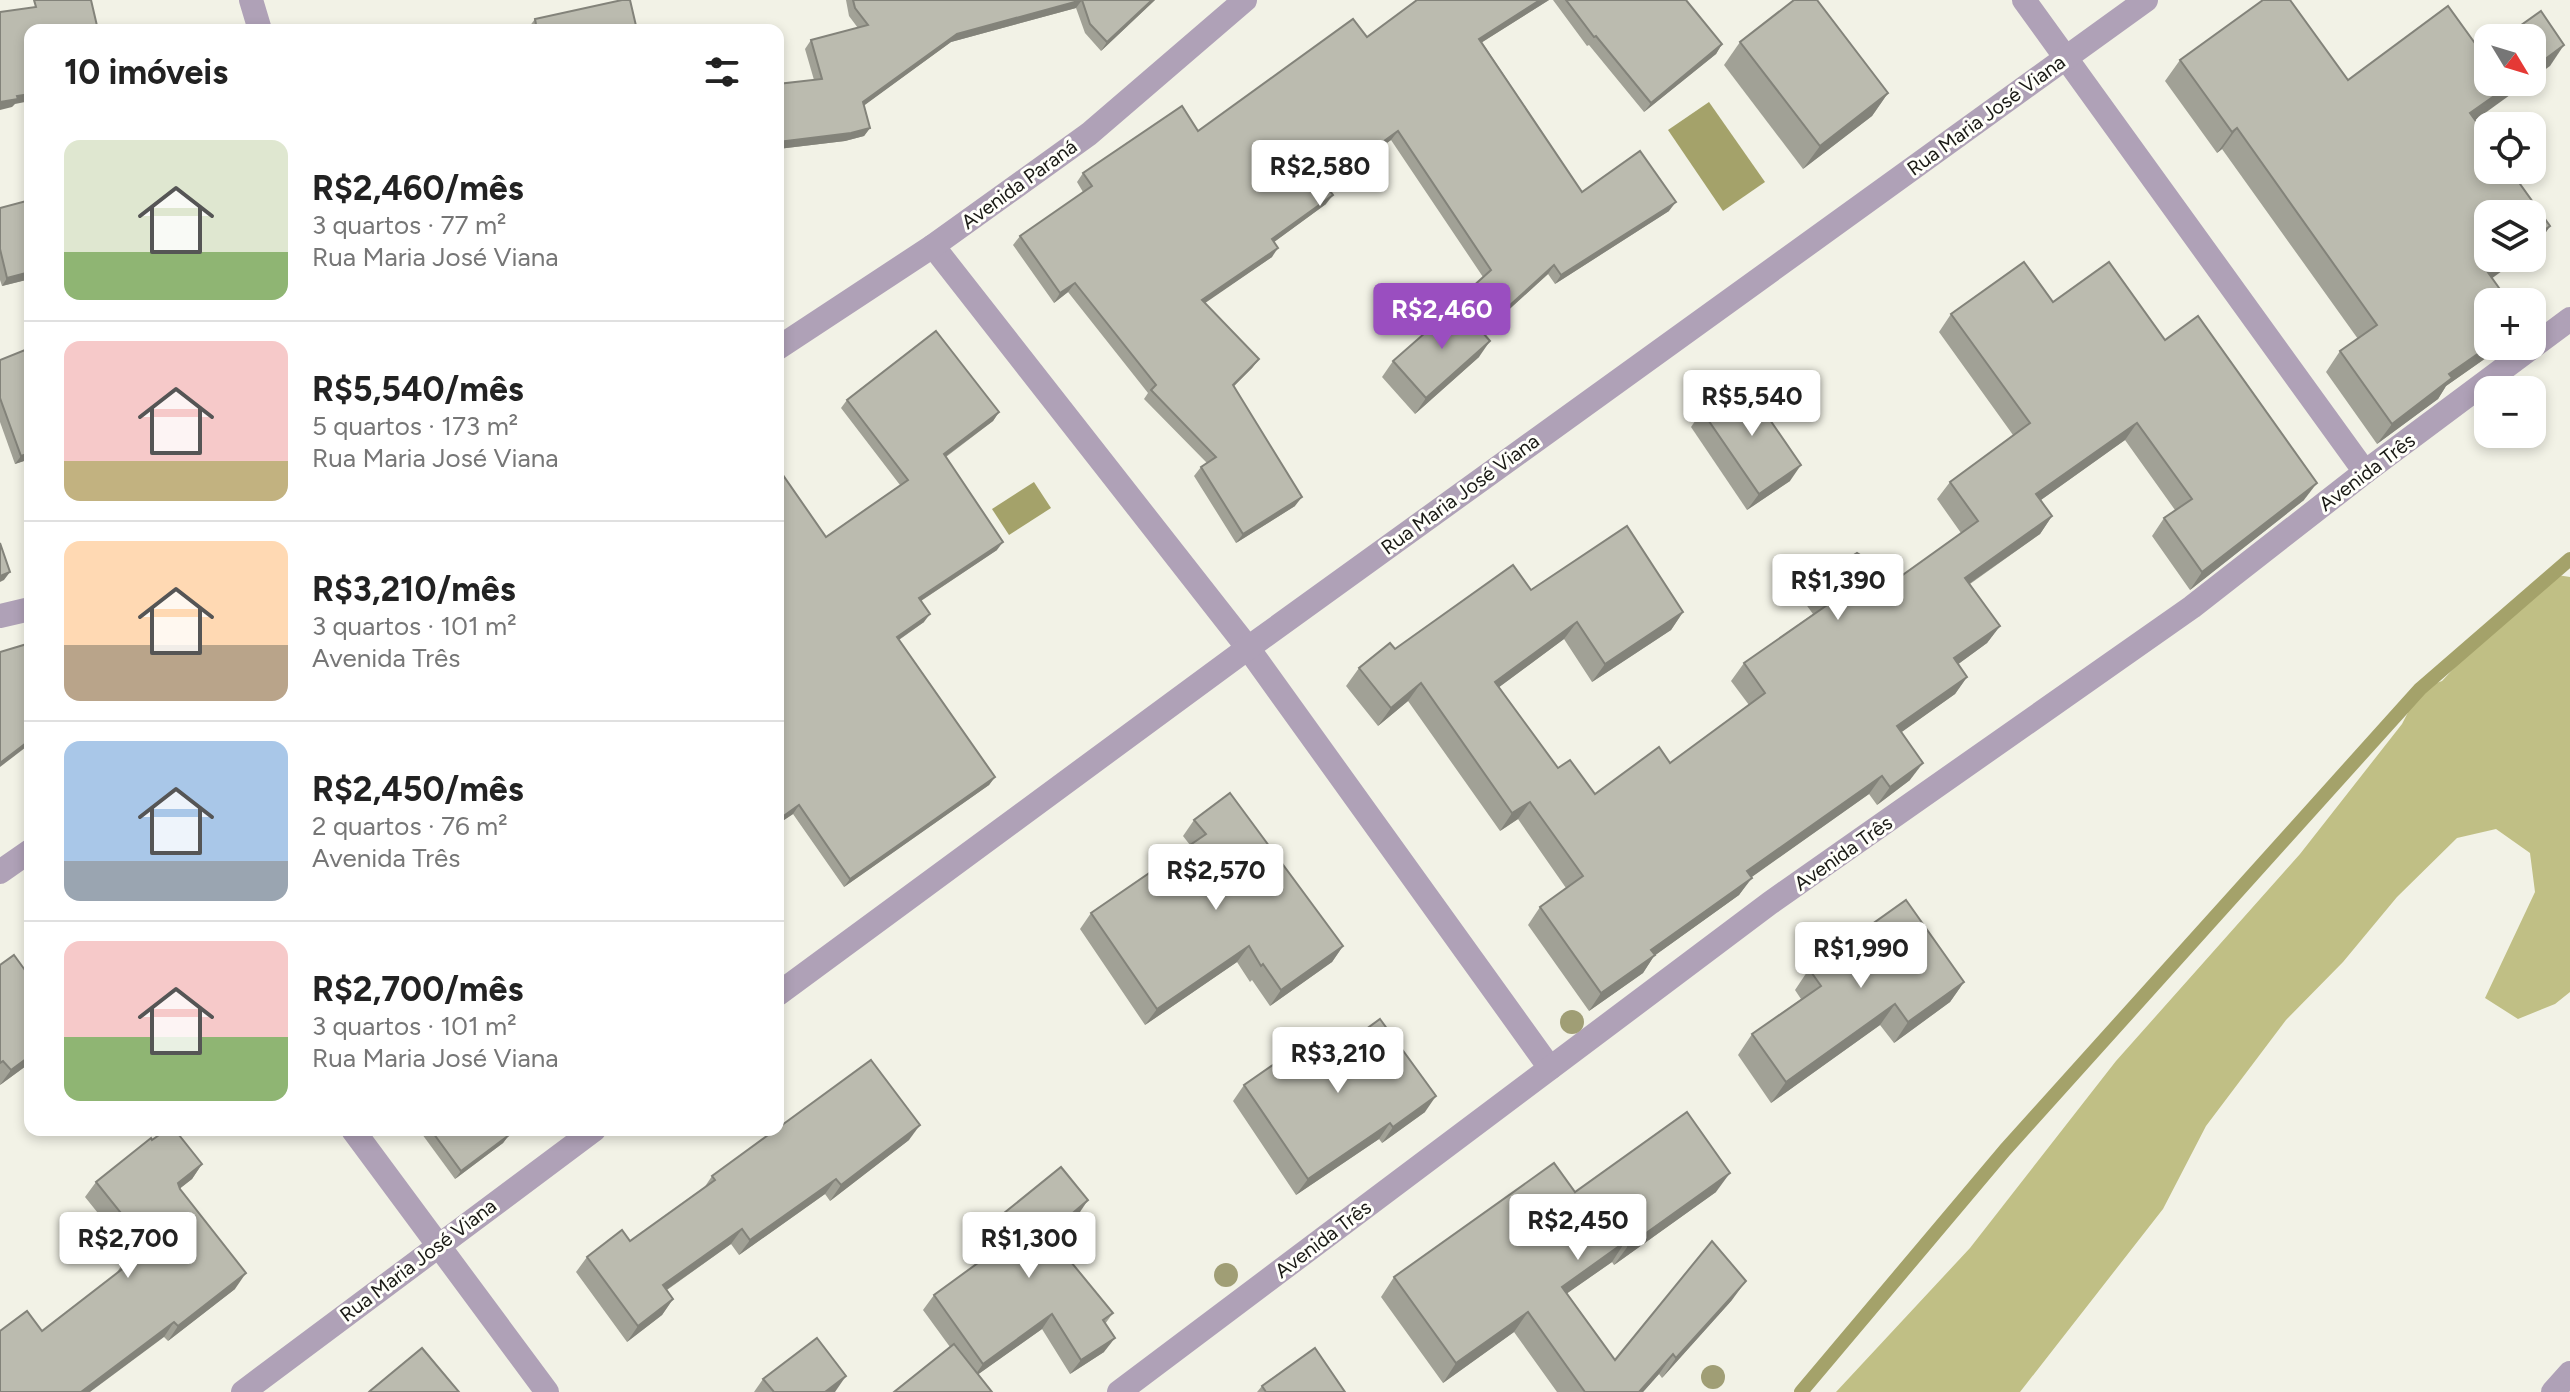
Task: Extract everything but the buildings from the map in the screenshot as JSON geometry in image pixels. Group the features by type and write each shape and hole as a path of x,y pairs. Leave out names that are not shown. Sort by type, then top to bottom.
{"street":[{"path":"251,0 258,24"},
{"name":"Avenida Paraná","path":"784,344 933,246 1089,134 1245,0"},
{"path":"2024,0 2365,472"},
{"name":"Rua Maria José Viana","path":"784,990 1248,648 2146,0"},
{"path":"933,246 1248,648 1550,1068"},
{"name":"Avenida Três","path":"1119,1392 1770,903 2192,607 2365,472 2570,319"},
{"path":"0,616 24,610"},
{"path":"0,872 24,855"},
{"path":"358,1136 547,1392"},
{"name":"Rua Maria José Viana","path":"243,1392 586,1136"},
{"path":"2553,1392 2570,1373"}],"shaded area":[{"path":"1709,102 1765,182 1723,211 1668,130"},
{"path":"1034,482 1051,508 1009,535 992,509"},
{"path":"2551,574 2570,577 2570,992 2555,1004 2518,1019 2485,998 2535,892 2530,853 2496,829 2457,838 2397,897 2343,962 2286,1020 2206,1126 2163,1209 2020,1392 1836,1392 1970,1248 2116,1061 2300,854 2402,724 2420,689 2442,681 2521,597"}],"waterway":[{"path":"1801,1392 2005,1150 2420,689 2570,559"}]}
